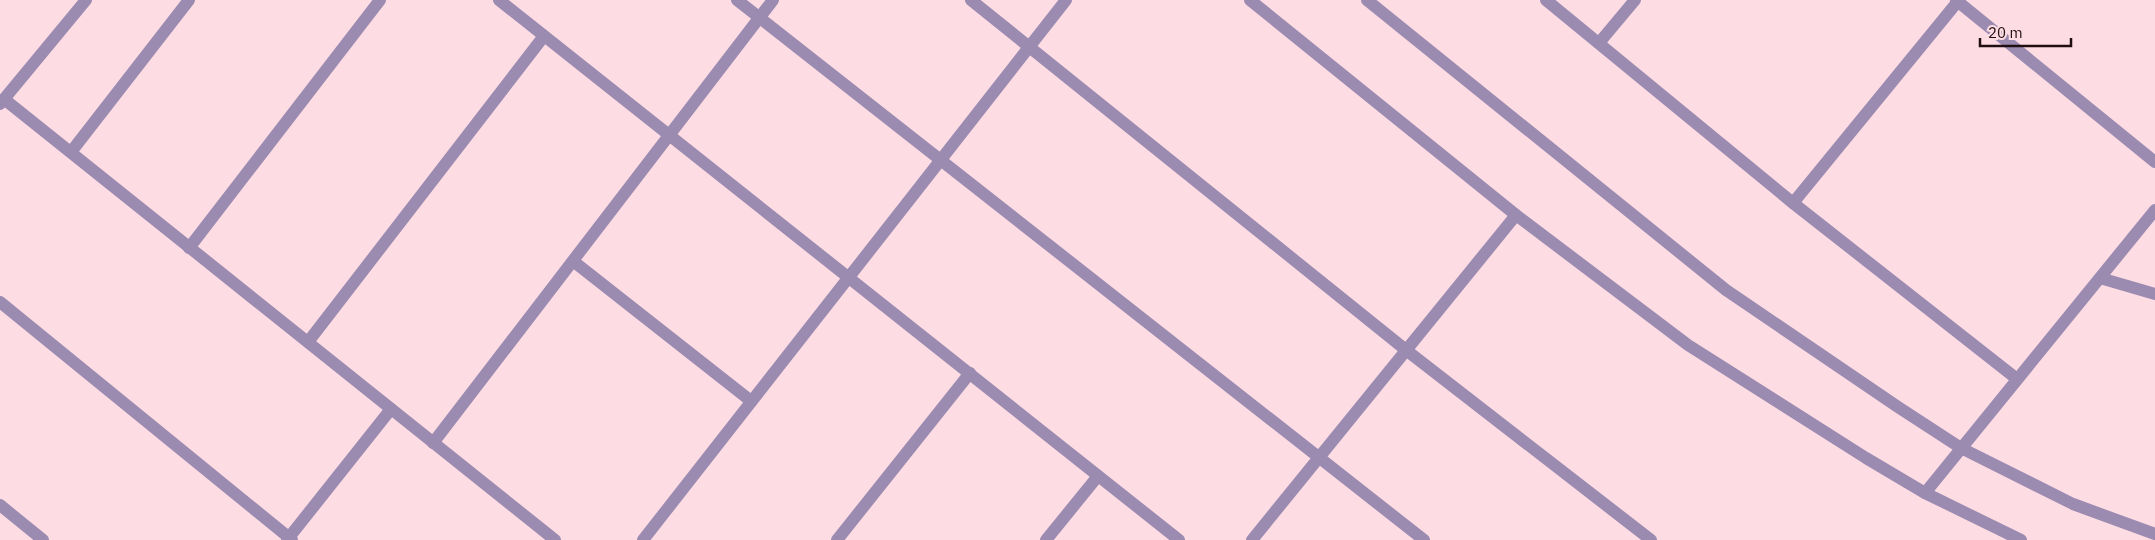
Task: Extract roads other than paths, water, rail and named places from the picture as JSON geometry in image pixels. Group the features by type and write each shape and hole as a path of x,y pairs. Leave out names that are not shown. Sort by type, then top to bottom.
{"street":[{"path":"86,0 2,102 71,152 555,540"},
{"path":"71,152 189,0"},
{"path":"190,248 380,0"},
{"path":"499,0 1179,540"},
{"path":"737,0 1424,540"},
{"path":"433,443 773,0"},
{"path":"971,0 1406,350 1651,540"},
{"path":"643,540 1066,0"},
{"path":"1250,0 1516,215 1688,345 1866,458 1925,493 2021,540"},
{"path":"1367,0 1726,290 1961,448 2073,504 2155,534"},
{"path":"1546,0 1793,203 2017,379"},
{"path":"1599,43 1635,0"},
{"path":"1793,203 1958,1 2155,162"},
{"path":"308,342 544,36"},
{"path":"1925,493 2155,210"},
{"path":"1252,540 1516,215"},
{"path":"573,261 751,401"},
{"path":"2100,278 2155,294"},
{"path":"0,302 289,539 392,409"},
{"path":"837,540 970,374"},
{"path":"1046,540 1098,476"},
{"path":"0,505 44,540"}]}
